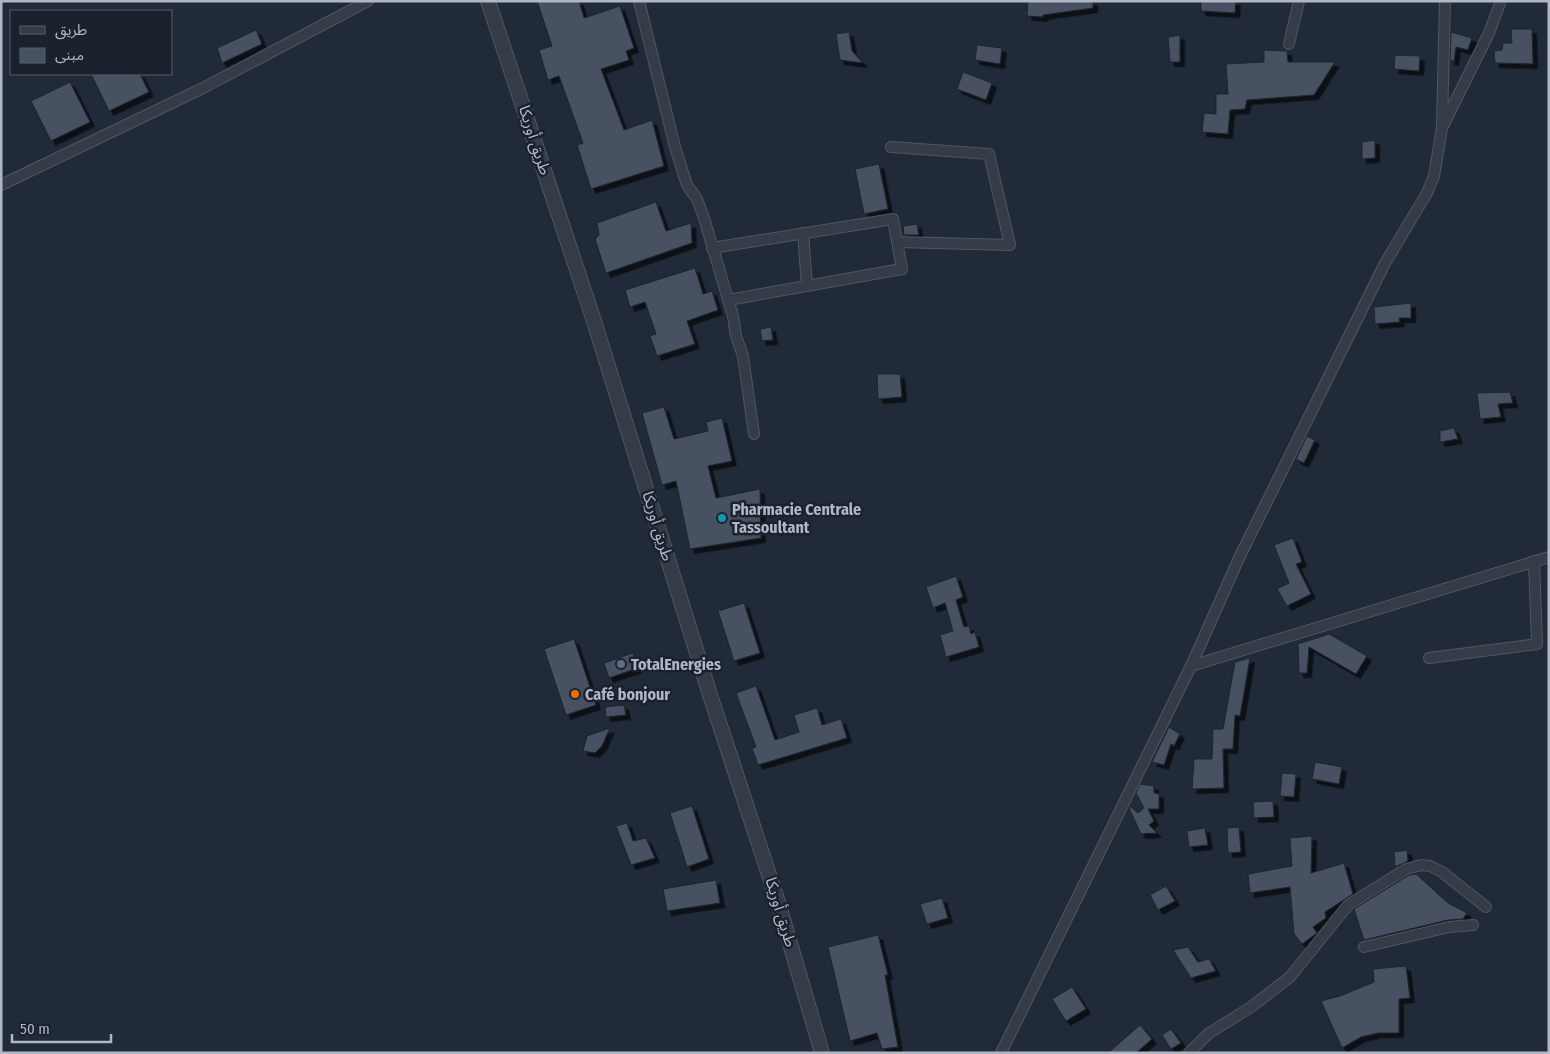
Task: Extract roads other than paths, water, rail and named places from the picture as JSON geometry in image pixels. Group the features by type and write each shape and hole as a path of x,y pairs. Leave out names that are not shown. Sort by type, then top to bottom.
{"street":[{"path":"1,185 203,88 368,1"},
{"name":"طريق أوريكا","path":"488,1 593,318 778,902 822,1053"},
{"path":"639,1 675,146 687,184 699,205 743,356 754,434"},
{"path":"1290,44 1299,1"},
{"path":"1001,1053 1191,666 1239,558 1384,265 1427,193 1434,176 1442,128 1445,1"},
{"path":"1442,128 1489,33 1501,1"},
{"path":"890,147 989,154 1010,246 897,242"},
{"path":"712,248 893,219 902,269 728,300"},
{"path":"803,234 807,286"},
{"path":"1191,666 1549,557"},
{"path":"1429,658 1537,644 1534,561"},
{"path":"1189,1053 1208,1034 1251,1007 1290,977 1348,905 1406,870 1421,865 1430,866 1442,872 1486,907"},
{"path":"1364,947 1449,927 1473,925"}],"place":[{"name":"Pharmacie Centrale Tassoultant","path":"722,518"},
{"name":"TotalEnergies","path":"621,664"},
{"name":"Café bonjour","path":"575,694"}]}
